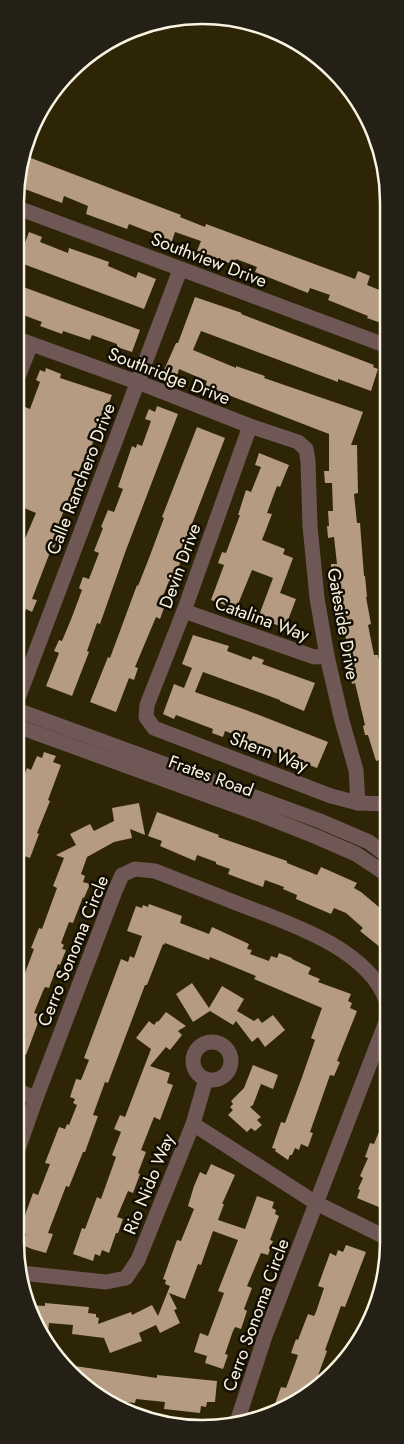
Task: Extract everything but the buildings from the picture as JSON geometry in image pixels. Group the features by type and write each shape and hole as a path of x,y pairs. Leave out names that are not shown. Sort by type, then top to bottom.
{"street":[{"name":"Southview Drive","path":"24,210 380,343"},
{"name":"Calle Ranchero Drive","path":"24,682 180,270"},
{"name":"Southridge Drive","path":"24,342 298,442 306,449"},
{"name":"Devin Drive","path":"146,717 147,705 184,610 250,426"},
{"name":"Gateside Drive","path":"306,449 317,598 327,656 356,770 358,803"},
{"name":"Catalina Way","path":"184,610 314,657 327,656"},
{"name":"Frates Road","path":"24,713 320,821 369,842 380,850"},
{"name":"Shern Way","path":"146,717 154,728 331,796 358,803 380,804"},
{"name":"Frates Road","path":"24,729 301,830 356,854 380,870"},
{"name":"Cerro Sonoma Circle","path":"24,1132 114,891 122,876 136,869 155,871 310,932 358,962 380,987"},
{"name":"Cerro Sonoma Circle","path":"239,1416 266,1336 380,1038"},
{"path":"193,1124 206,1079"},
{"path":"24,1093 36,1098"},
{"name":"Rio Nido Way","path":"26,1273 106,1282 126,1278 138,1260 193,1124 316,1203 380,1235"}]}
